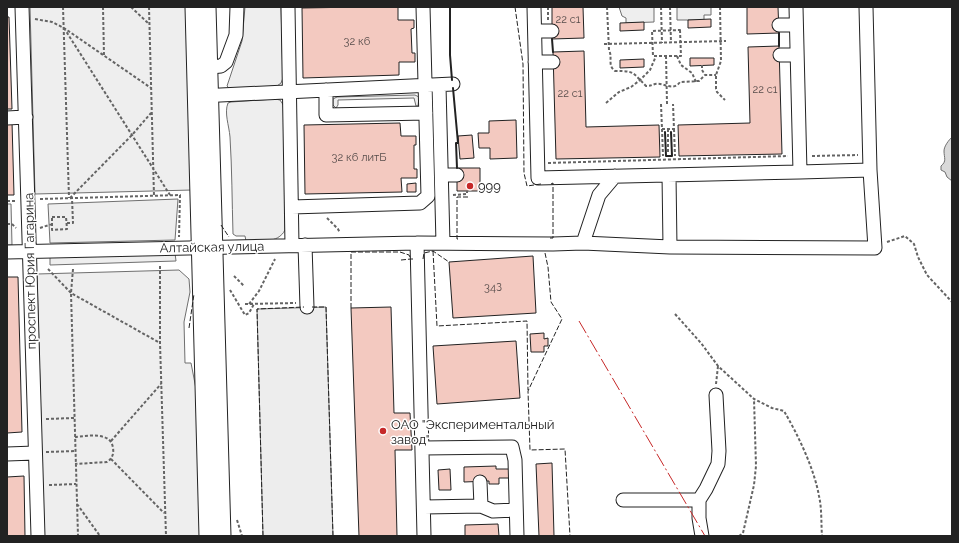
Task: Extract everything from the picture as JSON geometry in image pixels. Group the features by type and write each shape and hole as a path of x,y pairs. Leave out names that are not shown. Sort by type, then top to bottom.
{"main road":[{"path":"194,7 202,68 207,247 208,536"},
{"path":"202,68 207,7"},
{"path":"207,247 222,536"}],"street":[{"name":"проспект Юрия Гагарина","path":"22,7 38,536"},
{"path":"202,68 221,66 226,62 236,35 237,7"},
{"path":"288,7 293,245 307,305"},
{"path":"292,207 420,203 428,196 423,7"},
{"path":"534,7 538,178 870,170"},
{"path":"796,7 797,55 794,156 800,172"},
{"path":"866,7 870,170 875,248"},
{"path":"779,25 796,24"},
{"path":"534,31 552,31"},
{"path":"780,55 797,55"},
{"path":"535,62 553,62"},
{"path":"203,96 439,86 453,84"},
{"path":"439,86 443,243"},
{"path":"326,90 326,115 426,113"},
{"path":"7,118 26,118"},
{"path":"442,175 457,175"},
{"path":"669,175 670,247"},
{"path":"583,243 599,195 615,176"},
{"path":"417,243 424,536"},
{"name":"Алтайская улица","path":"7,252 417,243 583,243 670,247 875,248"},
{"path":"702,536 699,518 699,500 718,464 719,451 716,396"},
{"path":"423,448 512,447 515,460 515,510 517,536"},
{"path":"7,454 36,453"},
{"path":"480,482 481,506"},
{"path":"623,500 699,500"},
{"path":"424,507 481,506 493,511 515,510"}],"path":[{"path":"63,7 70,198 73,223 66,223"},
{"path":"103,7 104,56"},
{"path":"131,7 149,24"},
{"path":"149,7 154,196"},
{"path":"608,7 608,44 611,54 609,63 610,68 615,71 630,71 636,74 646,86 656,84 674,87 680,82 696,82 705,75 716,75"},
{"path":"661,7 662,43"},
{"path":"670,7 671,42"},
{"path":"720,7 721,61 716,75 716,89 725,100"},
{"path":"34,17 35,19 52,22 64,28 151,88"},
{"path":"64,28 170,195"},
{"path":"680,30 681,56 653,56 652,31 662,31 680,30"},
{"path":"604,44 726,41"},
{"path":"606,103 619,92 631,87 640,80 650,70 656,56"},
{"path":"666,56 667,104"},
{"path":"677,56 680,65 692,73 696,82"},
{"path":"702,66 702,70 705,75"},
{"path":"661,104 663,156"},
{"path":"673,104 675,156"},
{"path":"70,198 132,135 152,112"},
{"path":"662,129 674,129"},
{"path":"668,129 668,154"},
{"path":"787,149 794,156"},
{"path":"543,163 870,154"},
{"path":"788,161 794,156"},
{"path":"442,195 467,194 467,192"},
{"path":"40,199 180,195 179,240"},
{"path":"7,201 20,201"},
{"path":"52,217 66,217 66,223 67,229 52,230 52,217"},
{"path":"326,217 338,229 341,236"},
{"path":"7,224 12,224 18,229"},
{"path":"36,228 41,228 52,224"},
{"path":"875,248 905,236 914,244 918,257 928,275 952,302"},
{"path":"249,304 293,245"},
{"path":"160,266 160,343 166,536"},
{"path":"48,269 71,293 160,343"},
{"path":"73,269 71,293 78,536"},
{"path":"234,276 244,286"},
{"path":"227,287 245,315 249,313 254,304"},
{"path":"245,304 307,305"},
{"path":"676,314 701,343 718,366 754,399 772,408 784,411 797,433 810,464 819,496 822,536"},
{"path":"716,396 718,366"},
{"path":"111,441 161,383"},
{"path":"739,536 743,533 754,485 756,466 754,399"},
{"path":"34,419 74,418"},
{"path":"75,437 103,436 111,441 113,447 113,454 111,459 107,462 75,464"},
{"path":"36,453 75,451"},
{"path":"111,459 165,513"},
{"path":"36,486 76,484"},
{"path":"77,504 100,536"}],"shaded area":[{"path":"30,7 186,7 192,190 35,194"},
{"path":"245,7 281,7 283,78 281,83 277,86 230,89 227,86 242,41"},
{"path":"619,7 654,7 654,22 626,23 626,18 622,16"},
{"path":"677,7 711,7 711,15 704,15 704,20 677,20"},
{"path":"415,95 419,97 418,106 416,106 414,98 338,100 338,105 336,108 333,105 333,99 337,97"},
{"path":"275,99 280,100 284,106 285,230 278,238 273,240 246,241 245,236 236,236 233,234 231,149 227,107 228,103 231,102"},
{"path":"952,137 952,181 947,177 945,172 941,170 941,166 945,161 945,147"},
{"path":"178,199 175,240 50,243 48,204"},
{"path":"7,204 11,204 12,245 7,245"},
{"path":"175,253 176,261 50,265 50,257"},
{"path":"179,270 189,279 190,292 184,322 185,363 191,363 198,399 201,536 44,536 37,274"},
{"path":"326,307 333,536 263,536 257,309"}],"building":[{"path":"398,7 398,20 414,20 414,28 411,29 412,53 415,53 415,62 399,62 399,75 303,78 302,8"},
{"path":"552,7 583,7 584,38 552,39"},
{"path":"747,7 778,7 779,33 747,34"},
{"path":"7,17 9,17 12,109 7,109"},
{"path":"711,19 711,27 688,28 688,20"},
{"path":"644,22 644,30 620,31 620,23"},
{"path":"779,46 782,154 679,156 678,125 750,123 748,47"},
{"path":"584,51 586,127 659,125 660,157 556,159 553,52"},
{"path":"690,58 714,58 714,65 690,66"},
{"path":"644,59 644,67 620,68 620,60"},
{"path":"516,120 517,158 490,159 490,148 479,148 478,133 489,133 489,121"},
{"path":"7,122 12,122 14,195 7,195"},
{"path":"400,123 401,136 416,136 416,145 414,145 414,169 417,169 417,178 401,178 402,192 305,194 304,125"},
{"path":"472,135 474,158 460,159 458,136"},
{"path":"457,168 480,168 480,191 457,191"},
{"path":"416,183 416,192 407,192 407,184"},
{"path":"533,256 536,313 453,318 449,262"},
{"path":"7,277 18,277 22,432 7,433"},
{"name":"ОАО \"Экспериментальный завод\"","path":"391,307 394,413 410,413 412,450 395,450 397,536 359,536 351,308"},
{"path":"544,333 544,339 548,338 548,346 544,346 544,352 531,352 530,334"},
{"path":"516,341 520,398 437,404 433,346"},
{"path":"552,463 554,536 539,536 536,464"},
{"path":"496,466 496,469 509,469 509,478 499,478 499,484 489,484 489,481 464,482 464,467"},
{"path":"450,469 451,490 439,490 438,470"},
{"path":"24,476 25,536 7,536 7,477"},
{"path":"498,524 499,536 465,536 465,525"}],"fence":[{"path":"515,7 523,64 524,173 527,186 541,184"},
{"path":"550,238 553,238 553,183 551,184"},
{"path":"458,239 457,197 468,197"},
{"path":"221,225 229,237"},
{"path":"433,251 437,326 527,321 528,390"},
{"path":"423,259 424,253 433,251 449,262"},
{"path":"351,308 351,252 400,252 409,255 411,259 413,259"},
{"path":"545,253 548,267 551,302 562,319 528,391 530,450 565,449 570,536"},
{"path":"401,260 411,259"},
{"path":"189,328 194,294"},
{"path":"263,536 257,309 304,307"},
{"path":"312,307 326,307 333,536"}],"wall":[{"path":"450,7 450,55 452,80"},
{"path":"779,33 779,46"},
{"path":"552,39 553,52"},
{"path":"453,88 458,143 456,143 457,168"},
{"path":"665,132 666,156 672,156 671,132"}],"power":[{"path":"579,321 705,536"}],"place":[{"name":"999","path":"470,186"},
{"name":"ОАО \"Экспериментальный завод\"","path":"383,431"}]}
